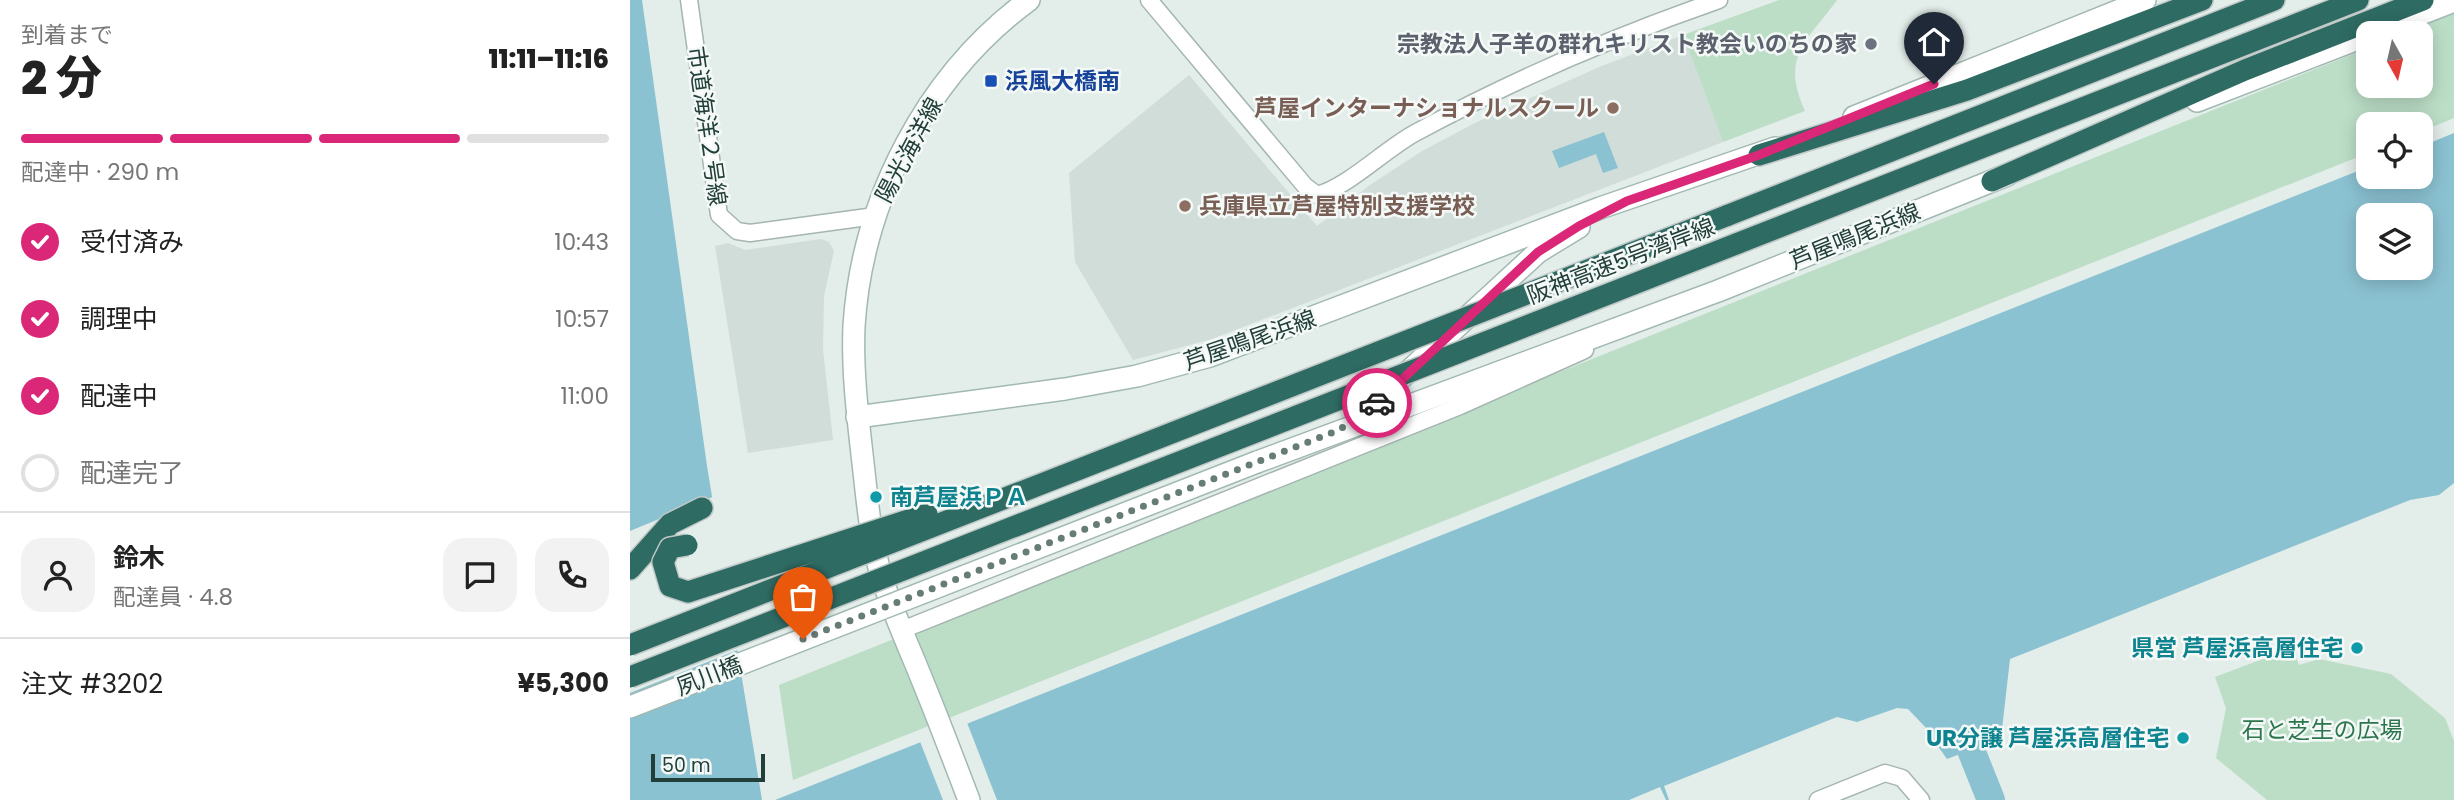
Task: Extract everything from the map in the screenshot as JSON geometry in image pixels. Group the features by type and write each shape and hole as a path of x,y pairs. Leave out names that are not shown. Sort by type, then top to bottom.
{"highway":[{"path":"1759,155 1967,90 2203,0"},
{"name":"阪神高速5号湾岸線","path":"630,645 2274,0"},
{"name":"阪神高速5号湾岸線","path":"630,677 2358,0"},
{"path":"1992,181 2245,70 2423,0"},
{"path":"687,545 670,548 665,555 663,570 670,586 678,591 698,591 777,561 983,496 1139,437 1208,417"},
{"path":"630,569 670,524 702,508"}],"main road":[{"name":"陽光海洋線","path":"969,800 902,630 873,544 858,417 854,327 861,271 875,216 891,174 935,96 986,38 1029,0"},
{"name":"芦屋鳴尾浜線","path":"858,417 1065,389 1137,376 1210,356 1600,208 1759,155 2145,0"},
{"name":"芦屋鳴尾浜線","path":"2403,21 2454,1"},
{"name":"芦屋鳴尾浜線","path":"1257,462 1718,291 2356,39"},
{"name":"芦屋鳴尾浜線","path":"1339,430 1370,410 1538,252 1627,201"},
{"name":"夙川橋","path":"630,707 1257,462"}],"street":[{"name":"市道海洋２号線","path":"688,0 719,215 737,231 750,233 875,216"},
{"path":"1149,0 1305,186 1317,195 1334,190 1371,161 1460,111 1576,57 1718,0"},
{"path":"902,630 1460,406 1718,291"},
{"path":"1818,800 1885,773 1902,778 1921,800"}],"shaded area":[{"name":"兵庫県立芦屋特別支援学校","path":"1683,35 1723,142 1212,339 1133,360 1075,262 1069,173 1189,75 1317,226 1370,185 1422,151 1475,123 1599,67"},
{"path":"821,239 829,242 834,251 824,296 823,350 833,440 748,453 715,246 728,243 745,250"}],"green space":[{"path":"1779,0 1837,0 1807,39 1796,63 1795,77 1805,111 1723,142 1683,35"},
{"path":"2454,13 2454,118 2433,127 2433,112 2356,112 2356,158 793,780 779,685 2356,53 2356,98 2433,98 2433,21"},
{"name":"石と芝生の広場","path":"2292,648 2299,665 2319,659 2391,674 2445,718 2454,741 2454,800 2267,800 2216,758 2226,708 2215,677"}],"water":[{"path":"630,0 642,0 707,466 762,800 630,800"},
{"path":"1604,132 1618,168 1603,173 1596,154 1559,168 1552,151"},
{"path":"2454,133 2454,483 2439,495 2410,500 2010,659 2001,738 1947,759 1930,735 1924,734 1928,730 1908,709 1897,708 1857,722 1837,717 1664,786 1669,800 1666,800 1660,787 1629,800 775,800 2356,172 2356,189 2433,189 2433,142"}],"pier":[{"path":"715,496 740,649 630,693 630,531"},
{"path":"966,720 997,800 943,800 919,739"}],"waterway":[{"path":"1971,750 1991,800"}],"way so far":[{"path":"803,639 1339,430 1377,403"}],"place":[{"name":"宗教法人子羊の群れキリスト教会いのちの家","path":"1871,44"},
{"name":"浜風大橋南","path":"991,81"},
{"name":"芦屋インターナショナルスクール","path":"1613,108"},
{"name":"兵庫県立芦屋特別支援学校","path":"1185,206"},
{"name":"南芦屋浜ＰＡ","path":"876,497"},
{"name":"県営 芦屋浜高層住宅","path":"2357,648"},
{"name":"UR分譲 芦屋浜高層住宅","path":"2183,738"}],"route":[{"path":"1377,403 1538,252 1579,226 1627,201 1759,155 1934,84"}]}
